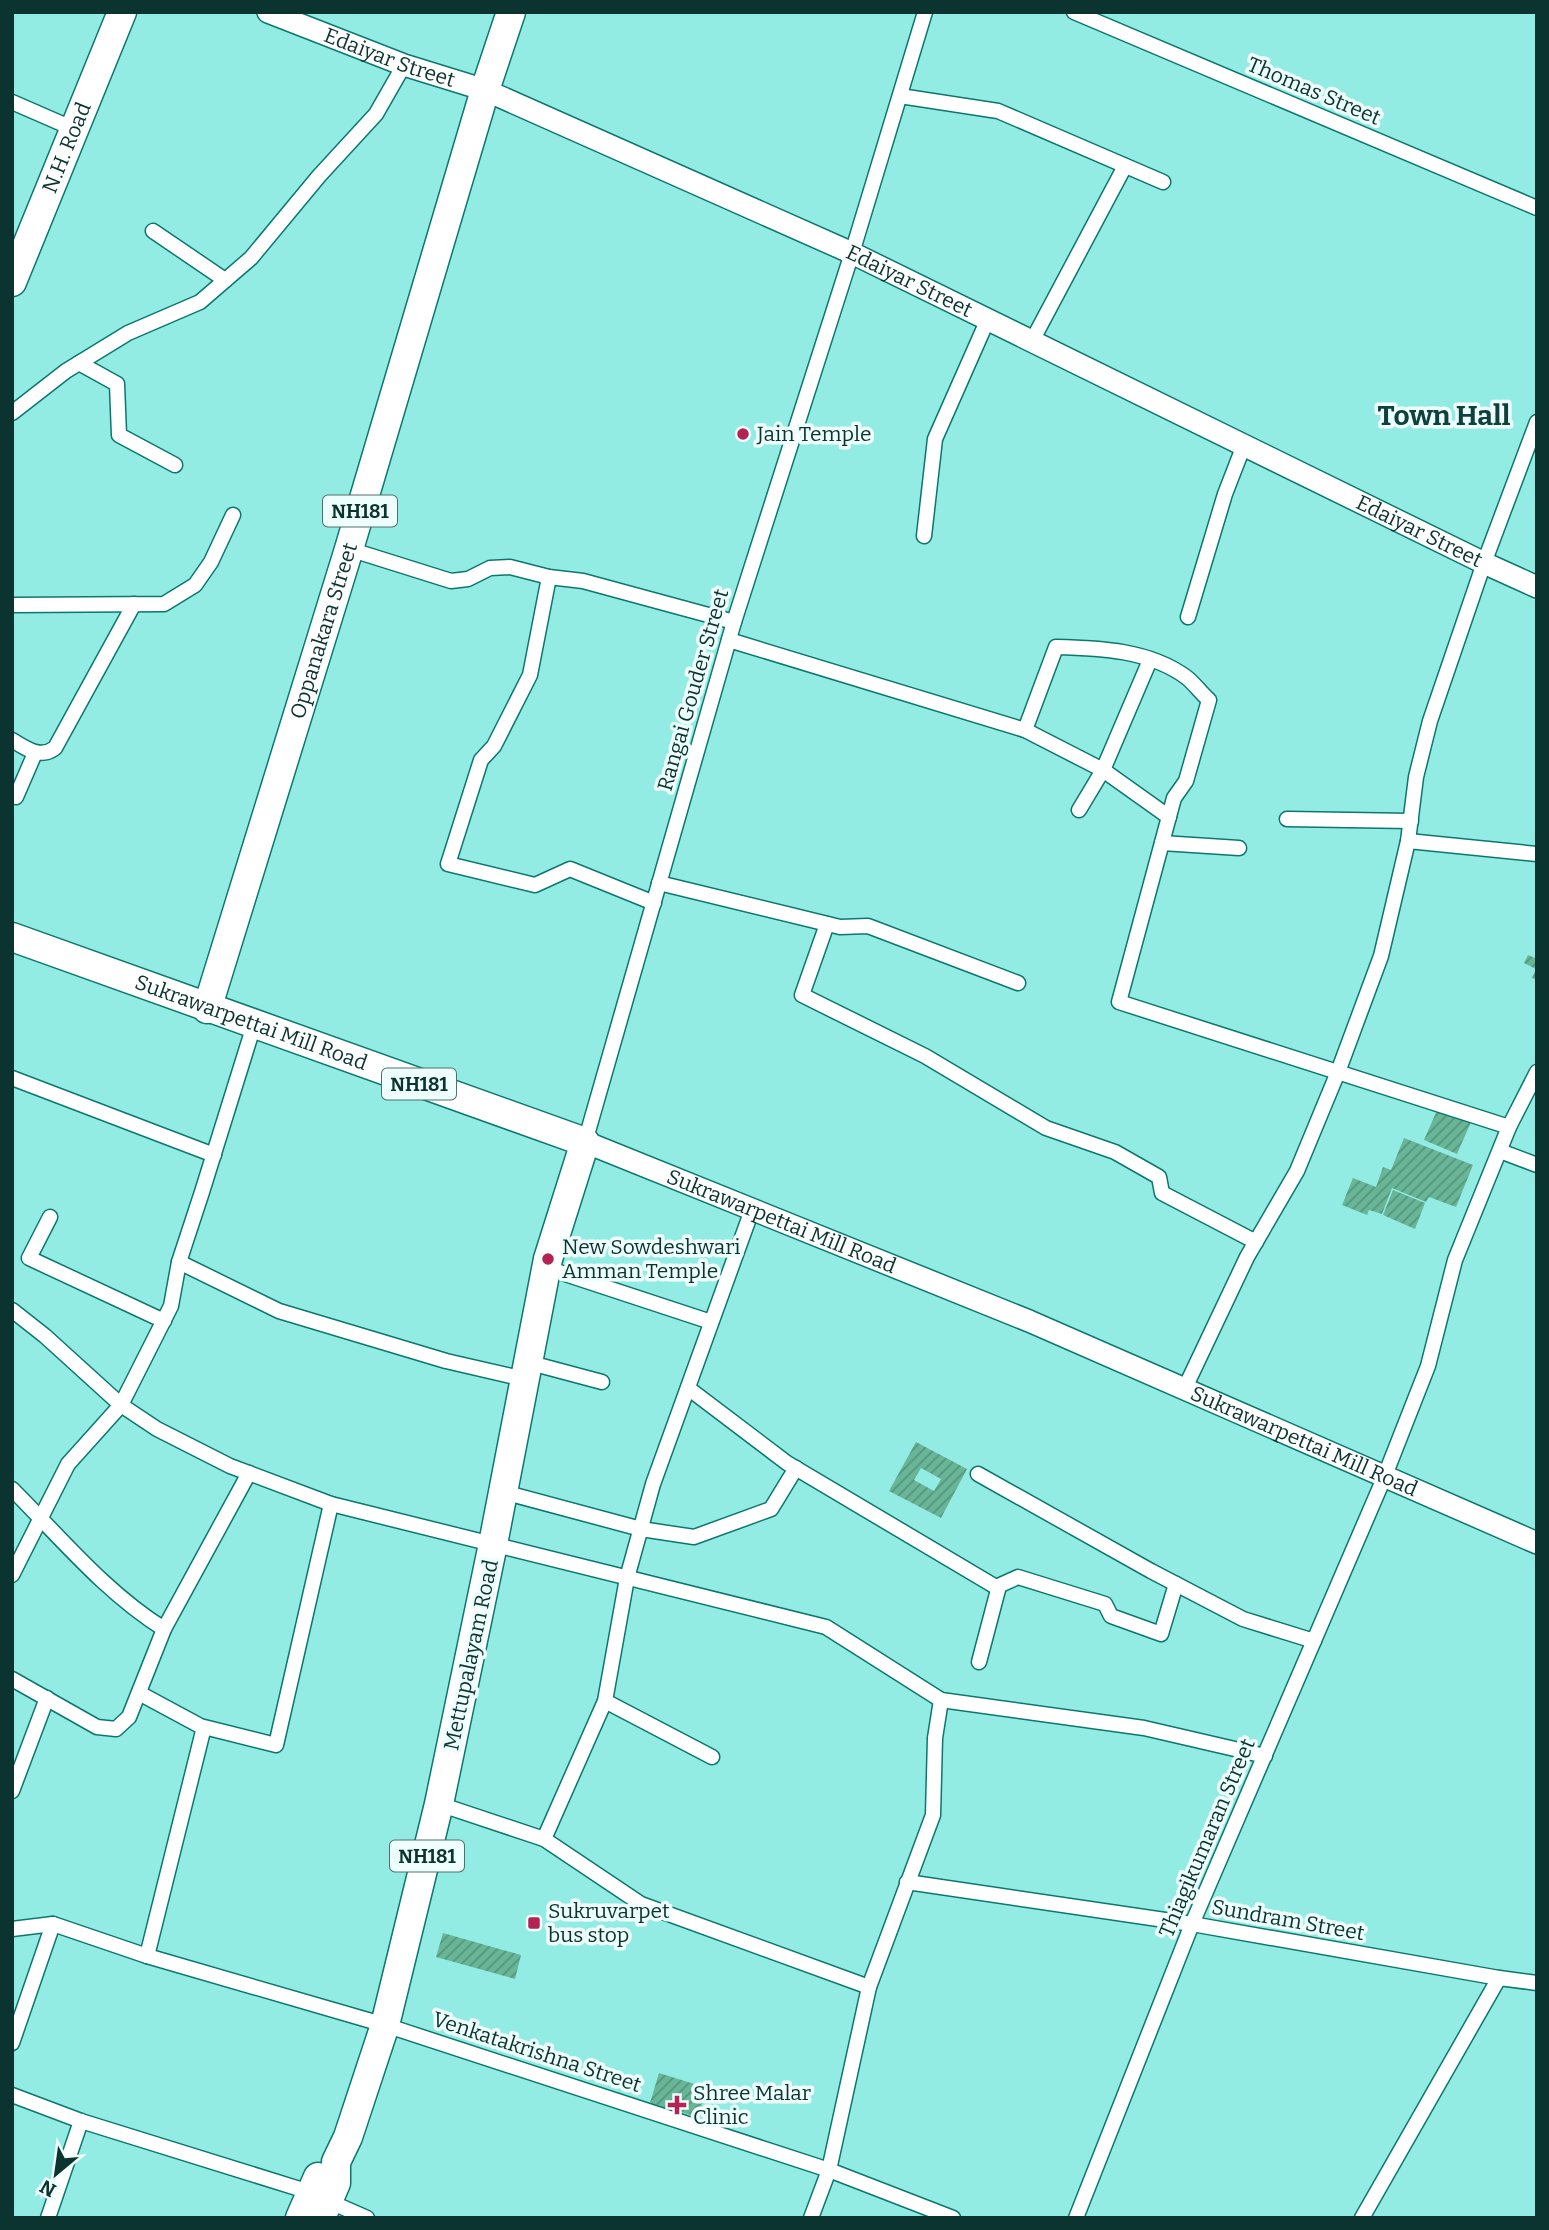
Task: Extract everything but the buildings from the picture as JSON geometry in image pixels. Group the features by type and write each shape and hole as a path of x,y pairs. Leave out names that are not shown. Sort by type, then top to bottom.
{"highway":[{"name":"N.H. Road","path":"12,282 26,233 74,129 122,12"},
{"name":"Oppanakara Street","path":"207,1009 349,549 485,90 511,12"},
{"name":"Sukrawarpettai Mill Road","path":"12,937 207,1009 585,1142"},
{"name":"Mettupalayam Road","path":"313,2204 336,2183 337,2162 348,2137 385,2025 439,1804 494,1544 547,1268 585,1142"}],"street":[{"name":"Edaiyar Street","path":"268,12 404,65 485,90 852,253 1537,587"},
{"name":"Rangai Gouder Street","path":"585,1142 734,622 852,253 925,12"},
{"name":"Thomas Street","path":"1074,12 1537,208"},
{"path":"12,413 79,363 128,333 200,302 251,258 319,176 376,114 404,65"},
{"path":"900,96 998,111 1163,182"},
{"path":"12,102 74,129"},
{"path":"1032,341 1125,166"},
{"path":"153,231 225,280"},
{"path":"924,536 935,439 988,319"},
{"path":"79,363 117,384 119,435 175,465"},
{"path":"1184,1390 1256,1242 1297,1171 1338,1072 1381,956 1408,841 1416,778 1430,721 1484,563 1537,422"},
{"path":"1188,617 1225,494 1244,445"},
{"path":"12,605 164,604 195,585 211,562 233,515"},
{"path":"349,549 451,581 468,579 490,568 510,567 549,577 583,581 734,622"},
{"path":"549,577 530,675 494,746 481,760 448,864 535,885 570,869 654,903"},
{"path":"12,740 35,753 47,754 55,748 134,604"},
{"path":"729,640 1026,730 1103,770 1169,817"},
{"path":"1026,730 1056,646 1108,648 1150,660 1186,677 1209,700 1186,781 1174,798 1119,1002 1510,1127"},
{"path":"1079,810 1103,770 1150,660"},
{"path":"16,797 35,753"},
{"path":"1287,819 1411,821"},
{"path":"1408,841 1537,854"},
{"path":"1162,843 1239,848"},
{"path":"659,883 840,927 868,926 1018,983"},
{"path":"827,924 802,995 925,1056 1046,1128 1115,1152 1159,1177 1162,1193 1256,1242"},
{"path":"12,1575 68,1464 121,1405 171,1306 178,1262 254,1025"},
{"name":"Thiagikumaran Street","path":"1076,2218 1192,1924 1384,1478 1428,1367 1455,1260 1510,1127 1537,1072"},
{"path":"12,1078 214,1155"},
{"name":"Sukrawarpettai Mill Road","path":"585,1142 1029,1321 1537,1543"},
{"path":"1500,1151 1537,1165"},
{"path":"544,1839 605,1701 627,1577 653,1483 752,1210"},
{"path":"51,1217 29,1258 164,1321"},
{"path":"178,1262 279,1311 446,1361 602,1382"},
{"path":"547,1268 711,1322"},
{"path":"12,1310 121,1405 157,1429 249,1473 331,1504 826,1627 941,1700 1144,1728 1265,1756"},
{"path":"688,1388 796,1468 996,1587 1018,1577 1105,1604 1111,1616 1161,1634 1176,1584"},
{"path":"503,1492 641,1529 694,1537 771,1509 796,1468"},
{"path":"12,1679 97,1727 116,1729 129,1717 164,1629 249,1473"},
{"path":"978,1474 1243,1619 1314,1642"},
{"path":"12,1489 103,1580 145,1617 164,1629"},
{"path":"139,1693 204,1728 276,1745 331,1504"},
{"path":"979,1662 999,1586"},
{"path":"12,1791 47,1698"},
{"path":"811,2218 828,2169 869,1987 933,1815 935,1738 941,1700"},
{"path":"605,1701 712,1757"},
{"path":"147,1956 204,1728"},
{"path":"439,1804 544,1839 640,1904 869,1987"},
{"name":"Sundram Street","path":"907,1882 1192,1924 1537,1983"},
{"path":"12,1929 53,1924 12,2043"},
{"name":"Venkatakrishna Street","path":"53,1924 147,1956 385,2025 828,2169 953,2218"},
{"path":"1362,2218 1499,1978"},
{"path":"12,2095 313,2204 367,2218"},
{"path":"48,2218 81,2122"}],"place":[{"name":"Jain Temple","path":"743,434"},
{"name":"New Sowdeshwari Amman Temple","path":"548,1259"},
{"name":"Sukruvarpet bus stop","path":"534,1923"},
{"name":"Shree Malar Clinic","path":"677,2105"}],"district":[{"name":"Town Hall","path":"1444,415"}]}
